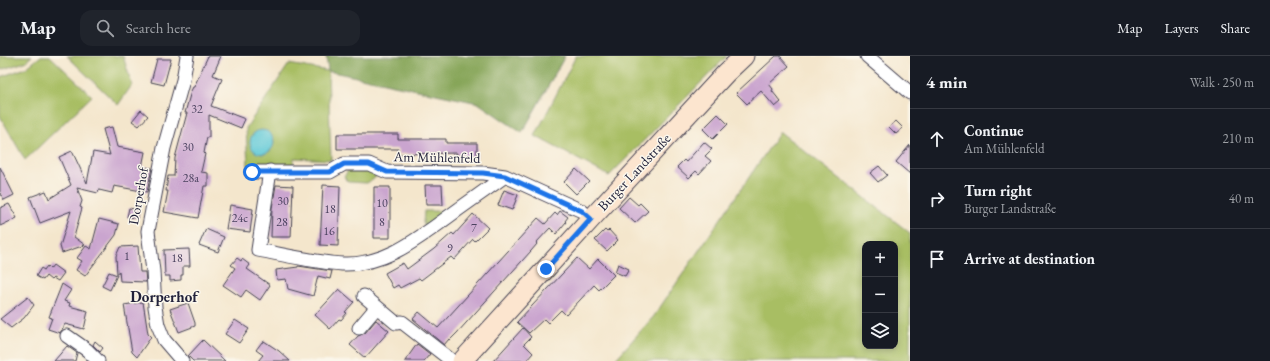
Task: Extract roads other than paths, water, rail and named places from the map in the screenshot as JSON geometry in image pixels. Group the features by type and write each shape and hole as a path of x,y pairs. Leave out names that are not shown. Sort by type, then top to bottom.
{"main road":[{"name":"Burger Landstraße","path":"462,361 591,219 726,73 744,56"}],"street":[{"name":"Dorperhof","path":"182,361 164,340 158,325 148,231 164,148 183,80 187,56"},
{"path":"867,56 910,93"},
{"name":"Am Mühlenfeld","path":"252,172 330,172 344,164 369,164 387,172 483,173 505,176 582,211 591,219"},
{"path":"270,171 258,250 342,264 377,259 401,250 505,176"},
{"path":"364,296 376,308 396,323 402,322 452,361"},
{"path":"359,328 376,308"},
{"path":"67,336 87,350 98,361"}],"water":[{"path":"262,130 267,131 273,137 273,147 267,153 262,154 257,153 251,147 250,142 251,137 257,131"}],"district":[{"name":"Dorperhof","path":"164,296"}]}
